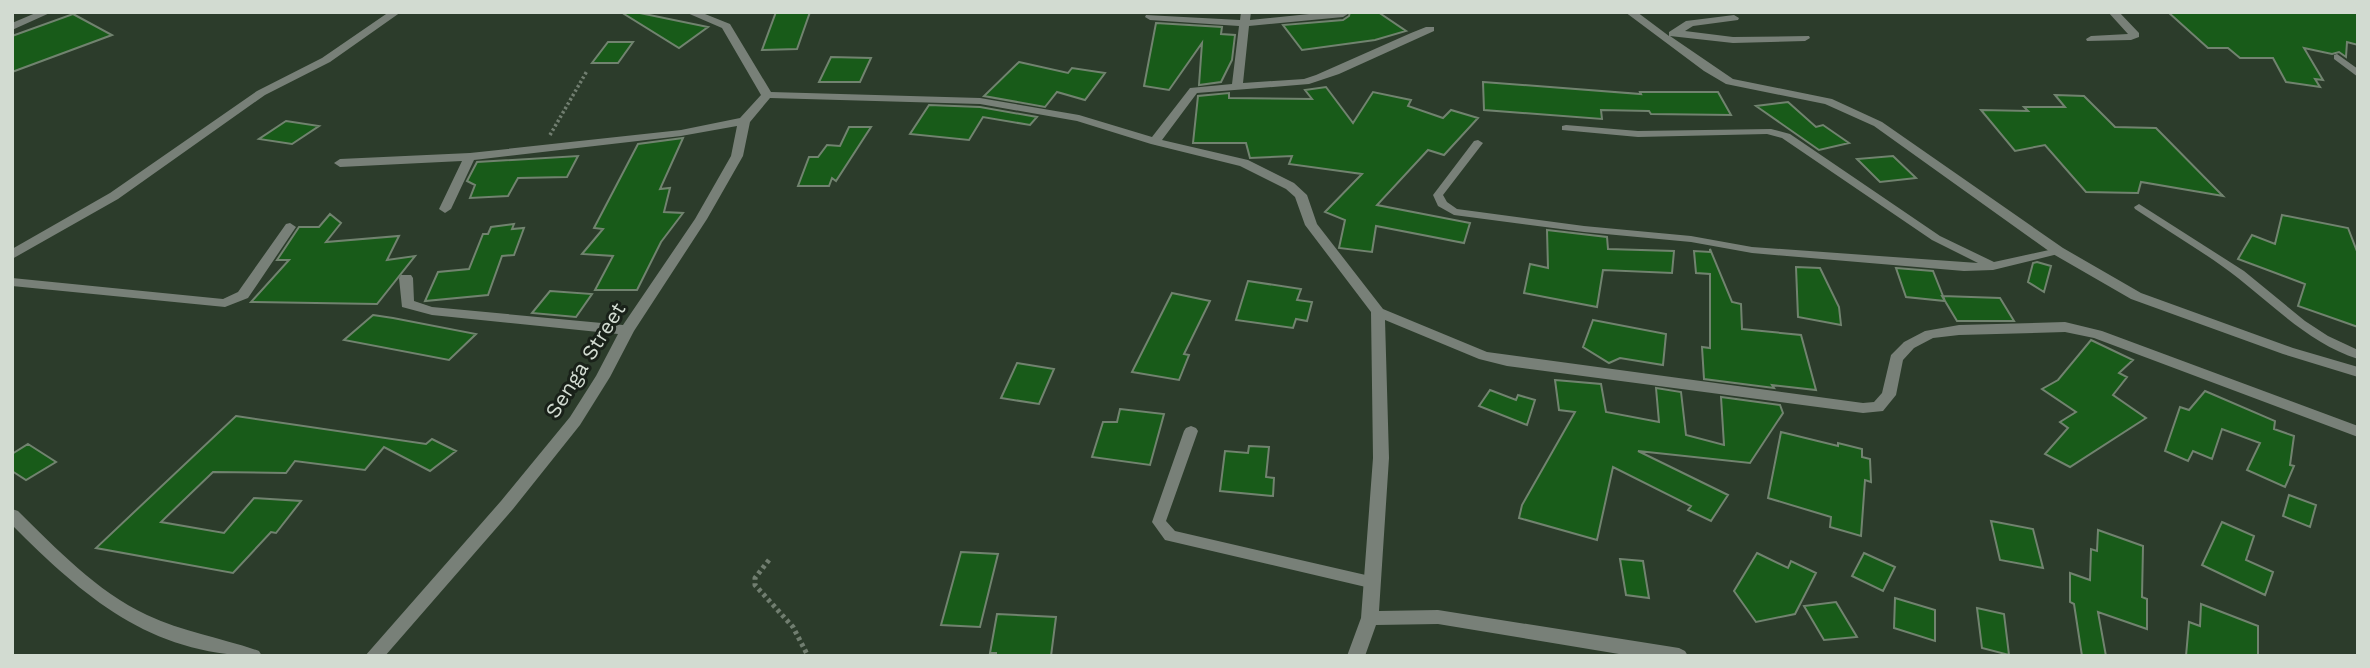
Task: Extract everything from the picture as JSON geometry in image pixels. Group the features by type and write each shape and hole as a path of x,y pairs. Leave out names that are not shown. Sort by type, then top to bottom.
{"street":[{"path":"12,27 47,12"},
{"path":"12,255 114,196 261,93 326,60 396,12"},
{"path":"690,12 728,22 767,95"},
{"path":"1630,12 1730,82 1828,101 1878,124 2059,251 2136,296 2288,351 2358,372"},
{"path":"2091,39 2135,35 2113,12"},
{"path":"1150,17 1246,18 1343,14"},
{"path":"1237,86 1246,18"},
{"path":"1678,33 1690,23 1734,18"},
{"path":"1155,142 1194,90 1319,79 1391,44 1430,29"},
{"path":"1664,37 1678,33 1733,40 1805,37"},
{"path":"340,163 470,157 681,133 744,121 767,95"},
{"path":"767,95 1000,103 1079,118 1155,142 1244,163 1296,189 1303,200 1311,225 1378,312 1484,356 1507,361 1863,408 1878,407 1889,395 1896,358 1909,345 1930,334 1959,330 2065,327 2097,334 2358,432"},
{"name":"Senga Street","path":"374,656 507,505 575,421 628,330 701,219 737,156 744,121"},
{"path":"445,209 470,157"},
{"path":"12,282 225,303 243,295 290,227"},
{"path":"406,278 407,304 432,311 628,330"},
{"path":"1356,656 1370,618 1370,582 1381,458 1378,312"},
{"path":"12,515 74,576 119,608 142,621 253,656"},
{"path":"1370,618 1438,617 1679,656"}],"lane":[{"path":"2337,57 2358,74"},
{"path":"1566,128 1638,134 1767,131 1786,135 1936,238 1993,266"},
{"path":"1478,144 1438,195 1442,204 1454,212 1691,239 1752,250 1964,267 1993,266 2059,251"},
{"path":"2139,207 2240,274 2301,324 2324,339 2358,355"},
{"path":"1191,431 1162,509 1160,522 1170,536 1370,582"}],"path":[{"path":"542,148 587,71"},
{"path":"769,560 755,578 755,585 793,627 808,656"}],"building":[{"path":"621,12 635,12 708,27 679,48"},
{"path":"776,12 810,12 797,49 762,50"},
{"path":"1350,12 1378,12 1406,31 1375,40 1302,50 1283,25 1343,20"},
{"path":"2168,12 2358,12 2358,45 2347,42 2346,57 2339,52 2332,54 2304,48 2323,80 2315,79 2320,87 2286,82 2273,58 2240,58 2228,48 2208,48"},
{"path":"73,14 112,35 12,72 12,36"},
{"path":"1156,23 1222,27 1221,34 1235,35 1232,60 1221,82 1199,85 1202,43 1169,90 1144,86"},
{"path":"608,42 633,42 618,63 592,63"},
{"path":"831,57 871,58 860,82 819,82"},
{"path":"1019,62 1068,73 1072,68 1105,73 1085,100 1057,92 1045,107 984,96"},
{"path":"1483,82 1641,94 1640,92 1718,92 1731,115 1601,110 1602,119 1484,110"},
{"path":"1326,87 1353,123 1373,92 1411,100 1408,106 1443,118 1451,110 1478,118 1444,155 1428,150 1377,205 1470,223 1464,243 1376,226 1372,252 1339,248 1345,220 1325,212 1362,174 1289,164 1292,156 1250,158 1246,143 1193,143 1198,96 1229,93 1229,98 1312,99 1305,90"},
{"path":"2055,95 2084,96 2115,127 2156,128 2223,196 2141,182 2138,193 2086,192 2045,145 2015,151 1981,110 2028,111 2024,107 2065,107"},
{"path":"1788,102 1816,127 1823,125 1849,143 1819,150 1756,106"},
{"path":"929,105 980,107 1037,117 1030,125 983,117 969,140 910,134"},
{"path":"286,121 319,126 292,144 259,139"},
{"path":"849,127 871,127 836,181 832,178 829,186 798,186 809,157 818,157 827,145 840,146"},
{"path":"683,138 660,189 670,188 664,212 683,213 661,242 637,290 595,290 613,256 582,254 603,229 594,228 638,144"},
{"path":"578,156 567,177 518,178 508,196 470,198 475,185 467,181 477,162"},
{"path":"1893,156 1916,178 1880,182 1857,159"},
{"path":"330,214 341,223 326,242 399,236 387,260 415,256 377,304 251,302 289,260 277,260 299,227 319,227"},
{"path":"2282,215 2348,228 2358,254 2358,327 2298,306 2305,284 2238,259 2252,235 2275,244"},
{"path":"514,224 512,229 524,228 514,255 502,256 488,295 425,301 438,272 469,269 483,234 488,234 491,227"},
{"path":"1547,230 1607,237 1608,249 1674,251 1672,273 1603,270 1597,307 1524,293 1530,264 1548,268"},
{"path":"1710,249 1732,302 1741,304 1742,329 1801,335 1816,390 1772,385 1774,388 1704,379 1702,347 1710,348 1710,274 1696,273 1694,251 1710,252"},
{"path":"2033,263 2051,266 2044,292 2028,282"},
{"path":"1796,267 1820,268 1839,307 1841,325 1798,317"},
{"path":"1896,268 1933,271 1945,301 1906,297"},
{"path":"1248,281 1301,289 1297,300 1312,302 1307,321 1296,319 1293,328 1236,320"},
{"path":"550,291 592,294 576,317 532,313"},
{"path":"1172,293 1210,301 1184,354 1189,355 1179,380 1132,372"},
{"path":"1942,296 2000,298 2014,321 1957,321"},
{"path":"373,315 476,334 449,360 344,340"},
{"path":"1593,320 1666,334 1663,365 1620,358 1609,363 1583,347"},
{"path":"2091,340 2133,360 2119,373 2127,377 2113,395 2146,418 2070,467 2045,454 2068,428 2060,422 2076,412 2042,389 2058,380"},
{"path":"1017,363 1054,369 1039,404 1001,398"},
{"path":"1555,380 1601,384 1606,412 1659,422 1656,388 1681,392 1686,435 1724,445 1721,397 1780,405 1783,413 1750,463 1638,451 1728,495 1711,521 1688,510 1691,506 1613,467 1597,540 1519,518 1522,505 1575,412 1559,410"},
{"path":"1490,390 1516,400 1518,395 1535,400 1527,425 1479,406"},
{"path":"2205,391 2275,421 2274,429 2294,436 2290,465 2294,466 2285,487 2247,470 2260,443 2222,429 2212,459 2193,451 2188,461 2165,451 2180,407 2189,410"},
{"path":"1120,409 1164,414 1150,465 1092,457 1103,422 1117,422"},
{"path":"236,416 426,444 432,439 456,451 430,471 384,447 365,470 295,461 286,473 213,472 161,522 224,533 254,498 301,501 276,533 271,532 233,573 96,548"},
{"path":"1781,432 1862,449 1862,457 1870,459 1871,482 1865,480 1861,536 1830,527 1831,517 1768,498"},
{"path":"28,444 56,462 26,480 12,471 12,454"},
{"path":"1249,446 1269,447 1266,477 1274,478 1273,496 1220,491 1225,451 1248,453"},
{"path":"2289,495 2316,505 2310,527 2283,516"},
{"path":"1991,521 2033,529 2043,568 2000,560"},
{"path":"2222,522 2254,536 2246,560 2273,572 2265,595 2202,565"},
{"path":"2098,530 2143,546 2142,597 2147,599 2147,629 2098,612 2106,656 2082,656 2074,604 2070,602 2070,573 2090,580 2091,549 2097,551"},
{"path":"961,552 998,554 980,627 941,625"},
{"path":"1757,553 1788,568 1791,561 1816,573 1795,614 1756,622 1734,591"},
{"path":"1864,553 1895,567 1883,591 1852,576"},
{"path":"1620,559 1643,561 1649,598 1626,595"},
{"path":"1895,598 1935,610 1935,641 1894,628"},
{"path":"1836,602 1857,637 1824,640 1804,606"},
{"path":"2201,604 2258,626 2258,656 2186,656 2189,622 2200,626"},
{"path":"1977,608 2004,614 2009,655 1982,648"},
{"path":"997,614 1056,617 1051,656 996,656 996,653 990,653"}]}
